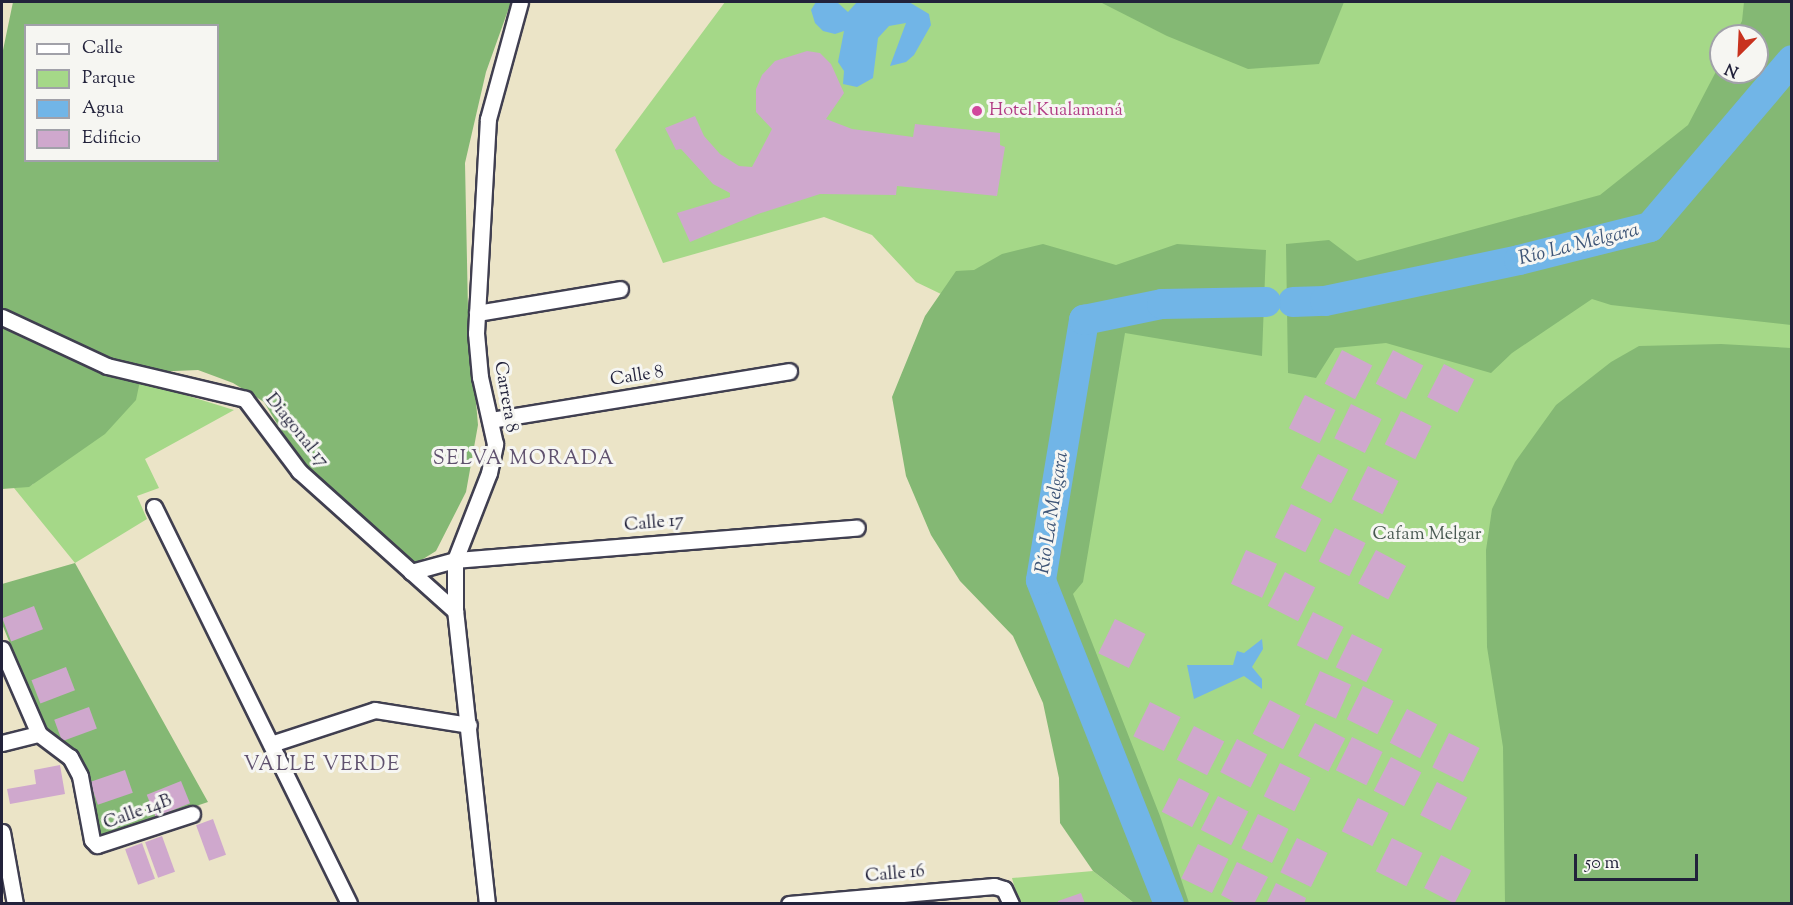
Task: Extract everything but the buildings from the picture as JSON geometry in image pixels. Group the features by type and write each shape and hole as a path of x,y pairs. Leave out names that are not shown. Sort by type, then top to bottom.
{"street":[{"name":"Carrera 8","path":"487,903 455,611 455,560 489,472 495,444 480,377 477,314 488,119 520,2"},
{"path":"477,314 620,289"},
{"name":"Diagonal 17","path":"2,317 107,366 245,399 299,471 455,611"},
{"name":"Calle 8","path":"491,420 789,371"},
{"path":"154,507 349,903"},
{"name":"Calle 17","path":"411,572 455,560 857,528"},
{"path":"2,649 39,734 2,743"},
{"path":"271,744 375,710 469,725"},
{"name":"Calle 14B","path":"39,734 70,757 80,776 92,840 97,845 192,814"},
{"path":"2,832 15,903"},
{"name":"Calle 16","path":"789,903 993,886 1004,889 1011,903"}],"green space":[{"path":"13,2 511,2 486,72 465,163 468,310 478,425 466,492 436,551 415,564 324,486 293,450 264,402 233,383 198,370 150,372 71,349 2,308 2,55"},
{"name":"Cafam Melgar","path":"725,2 1791,2 1791,903 1185,903 1049,576 1013,301 941,294 916,282 872,235 824,217 663,263 615,150"},
{"path":"1100,2 1344,2 1319,64 1248,69 1167,36"},
{"path":"1744,2 1791,2 1791,325 1611,305 1592,299 1512,353 1491,373 1386,343 1335,348 1316,378 1288,373 1286,244 1329,240 1357,261 1600,195 1688,125 1709,84 1769,84 1769,24 1740,24"},
{"path":"1043,244 1116,265 1177,244 1266,250 1262,356 1125,333 1083,582 1073,594 1160,816 1189,903 1134,903 1093,871 1060,823 1059,778 1043,703 1013,636 960,581 931,535 906,476 892,397 925,316 956,271 974,270 1002,254"},
{"path":"2,318 44,345 104,373 140,381 136,400 105,434 29,487 2,489"},
{"path":"1721,344 1791,348 1791,903 1505,903 1503,747 1487,647 1486,550 1492,509 1515,462 1556,405 1611,362 1639,346"},
{"path":"140,381 234,410 145,459 159,488 137,496 147,519 75,563 14,488 32,485"},
{"path":"75,563 208,802 101,838 77,756 47,734 2,624 2,584"},
{"path":"1093,871 1134,903 1019,903 1012,878"}],"water":[{"path":"816,2 837,2 848,12 857,2 909,2 929,14 931,25 914,55 906,62 890,66 906,23 889,26 878,38 873,78 857,87 843,84 844,71 838,62 844,31 835,34 823,31 815,23 811,10"},
{"path":"1262,639 1263,649 1252,667 1262,679 1262,689 1244,676 1194,699 1187,665 1233,665 1237,651 1244,653"}],"waterway":[{"name":"Río La Melgara","path":"1293,302 1325,301 1519,260 1650,227 1792,60"},
{"name":"Río La Melgara","path":"1169,904 1041,580 1084,320 1162,304 1266,302"}],"place":[{"name":"Hotel Kualamaná","path":"977,111"}],"district":[{"name":"SELVA MORADA","path":"524,459"},
{"name":"VALLE VERDE","path":"322,765"}]}
